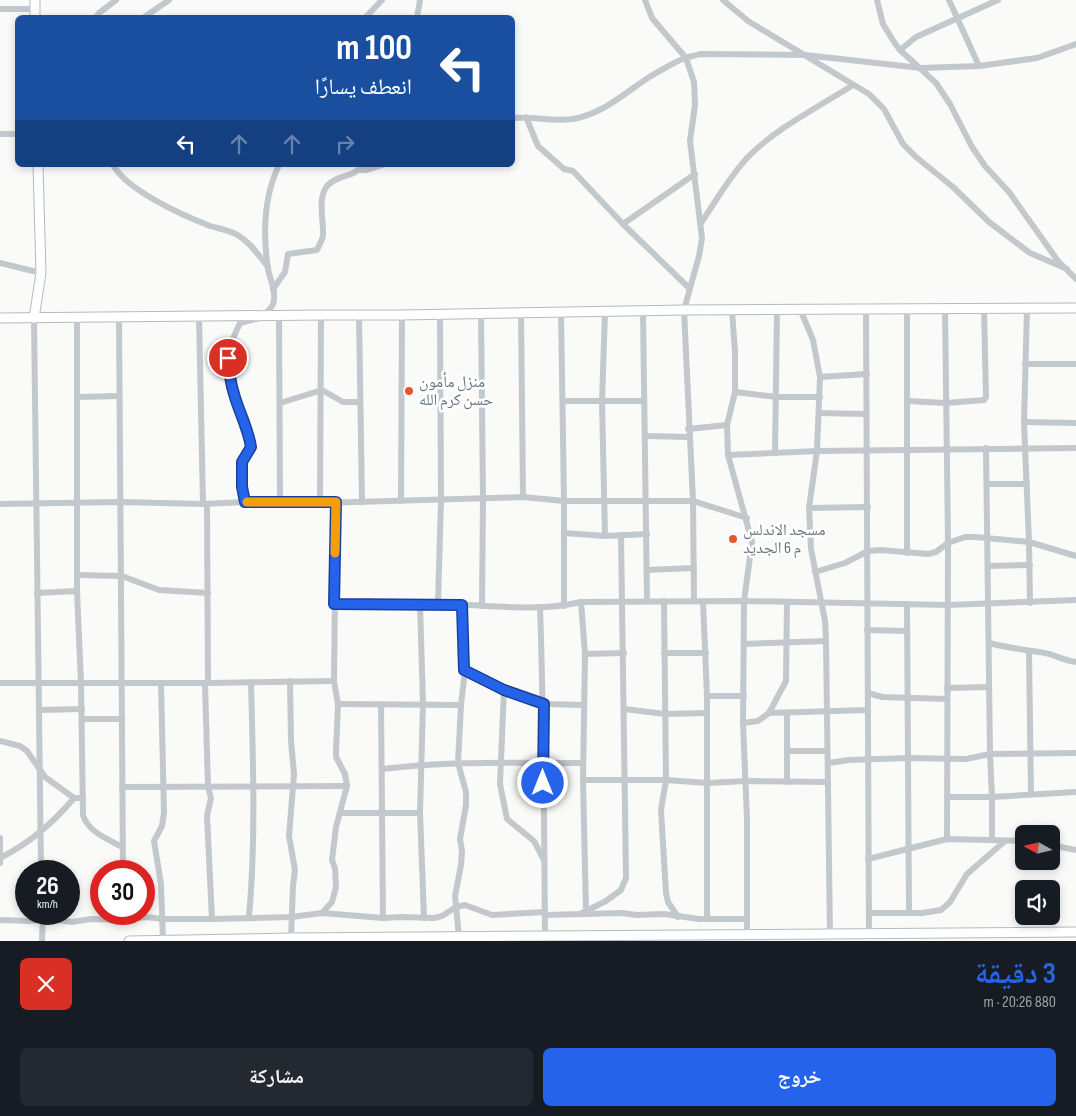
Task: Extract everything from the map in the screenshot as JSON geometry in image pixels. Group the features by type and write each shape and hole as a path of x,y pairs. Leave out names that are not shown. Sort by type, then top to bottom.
{"street":[{"path":"97,15 116,0"},
{"path":"147,15 169,0"},
{"path":"368,15 382,0"},
{"path":"417,15 420,0"},
{"path":"645,0 652,18 686,58 694,82 695,105 690,141 702,238 684,310 688,429 693,501 694,601"},
{"path":"723,0 748,21 870,94 884,109 903,144 953,187 989,222 1030,253 1067,269"},
{"path":"877,0 883,24 900,50 936,83 950,104 972,147 985,166 1009,192 1058,261 1076,279"},
{"path":"949,0 979,66"},
{"path":"900,50 916,38 998,0"},
{"path":"0,9 35,9"},
{"path":"515,118 560,119 592,114 610,105 650,77 686,58 708,54 805,55 921,68 979,66 1037,58 1076,44"},
{"path":"701,223 732,175 766,140 853,85"},
{"path":"526,117 538,146 564,169 574,171 623,224 689,288"},
{"path":"0,134 15,134"},
{"path":"38,167 41,273 34,318 40,860"},
{"path":"114,167 129,183 150,197 209,225 237,234 253,247 268,267"},
{"path":"278,167 268,197 266,234 268,267 273,290 273,304 269,310 280,403 280,502"},
{"path":"273,290 285,272 288,254 317,250 323,237 322,202 328,185 334,180 361,168 367,170 376,167"},
{"path":"623,224 695,174"},
{"path":"0,263 41,273"},
{"path":"945,308 948,543 947,839"},
{"path":"907,401 946,403 984,400 986,397 984,308"},
{"path":"1027,308 1024,422 1030,603"},
{"path":"0,318 521,314 684,310 1076,308"},
{"path":"800,309 813,340 820,377 817,451 809,508 811,548 825,621 826,641 830,935"},
{"path":"866,309 868,860 869,913 872,937"},
{"path":"907,309 907,553"},
{"path":"732,310 735,392 727,425 728,455 747,518 752,542 744,601 743,723 748,819 747,935"},
{"path":"775,453 777,310"},
{"path":"643,311 647,602"},
{"path":"561,312 564,606"},
{"path":"605,312 602,401 605,536"},
{"path":"438,604 441,500 440,314"},
{"path":"481,314 482,606"},
{"path":"521,314 523,497"},
{"path":"245,502 242,487 242,462 251,447 247,428 229,376 228,358 231,343 240,323 271,315"},
{"path":"320,503 321,315"},
{"path":"359,315 362,502"},
{"path":"401,501 402,315"},
{"path":"200,316 208,593 208,787 211,798 208,816 212,919"},
{"path":"77,317 77,591 82,710 83,815 86,824 93,830 122,847"},
{"path":"119,318 123,860"},
{"path":"1026,364 1076,364"},
{"path":"820,377 867,374"},
{"path":"280,403 322,390 343,402 360,402"},
{"path":"735,392 777,397 820,397"},
{"path":"77,396 119,396"},
{"path":"563,401 644,401"},
{"path":"819,413 866,414"},
{"path":"1024,422 1076,423"},
{"path":"688,429 727,425"},
{"path":"645,436 689,437"},
{"path":"986,448 992,840"},
{"path":"728,455 907,449 1076,448"},
{"path":"987,484 1027,484"},
{"path":"0,504 77,502 320,503 523,497 564,501 693,501 747,518"},
{"path":"322,913 332,902 336,887 335,868 332,860 336,827 347,786 345,774 336,756 338,704 334,681 334,604 336,502"},
{"path":"809,508 868,507"},
{"path":"564,533 605,536 647,534"},
{"path":"583,913 606,901 621,890 624,886 626,872 621,535"},
{"path":"815,572 845,563 868,551 881,550 928,554 936,552 948,543 965,537 1029,542 1076,556"},
{"path":"988,566 1030,565"},
{"path":"647,570 694,568"},
{"path":"77,575 122,576 159,590 208,593"},
{"path":"37,593 77,591"},
{"path":"334,604 438,604 540,607 564,606 581,602 744,601 948,605 1076,600"},
{"path":"664,601 666,780 661,810 666,893 668,902 678,917"},
{"path":"581,602 585,654 583,913"},
{"path":"703,602 707,696 707,918"},
{"path":"743,723 758,721 769,713 786,681 787,602"},
{"path":"420,604 423,704 420,813 424,918"},
{"path":"907,604 908,913"},
{"path":"459,937 455,896 461,864 460,839 466,805 466,792 458,763 464,670 462,605"},
{"path":"540,607 544,704 545,936"},
{"path":"867,630 907,632"},
{"path":"744,644 826,641"},
{"path":"989,643 1029,652 1046,653 1067,662 1076,662"},
{"path":"1029,652 1031,794"},
{"path":"585,654 624,653"},
{"path":"664,653 706,653"},
{"path":"464,670 504,690 544,704 584,704"},
{"path":"290,681 290,726 294,786 289,836 295,877 291,938"},
{"path":"0,683 334,681"},
{"path":"249,917 254,866 251,682"},
{"path":"161,683 163,821 154,841 161,884 163,940"},
{"path":"947,688 989,687"},
{"path":"504,690 500,784 506,819 534,842 544,861"},
{"path":"868,693 882,698 947,698"},
{"path":"707,696 744,696"},
{"path":"338,704 461,705"},
{"path":"382,704 383,918"},
{"path":"624,709 665,714 707,713"},
{"path":"40,710 82,710"},
{"path":"769,713 868,710"},
{"path":"787,713 787,782"},
{"path":"82,719 122,718"},
{"path":"0,741 20,746 27,751 44,777 74,798 83,798"},
{"path":"786,752 828,751"},
{"path":"828,763 868,759 966,759 990,754 1076,753"},
{"path":"382,769 421,764 583,763"},
{"path":"583,780 625,779 707,783 746,781 828,782"},
{"path":"122,787 347,786"},
{"path":"947,797 1076,792"},
{"path":"0,858 39,833 74,798"},
{"path":"340,814 420,813"},
{"path":"0,838 0,863"},
{"path":"868,860 947,839 1015,841"},
{"path":"869,913 936,912 946,907 967,874 1005,841"},
{"path":"1060,847 1076,850"},
{"path":"155,918 291,917 322,913 383,918 424,918 439,917 456,907 468,906 492,915 622,913 747,919"},
{"path":"0,920 15,921"},
{"path":"42,941 43,925"},
{"path":"130,941 545,936 683,938 747,935 792,938 830,935 928,938 1041,937 1076,932"}],"slow traffic":[{"path":"247,502 336,502 335,553"}],"place":[{"name":"منزل مأمون حسن كرم الله","path":"409,391"},
{"name":"مسجد الاندلس م 6 الجديد","path":"733,539"}],"route":[{"path":"228,358 229,376 234,395 250,437 251,447 242,462 242,487 245,502 336,502 334,604 462,605 464,670 504,690 544,704 543,783"}]}
